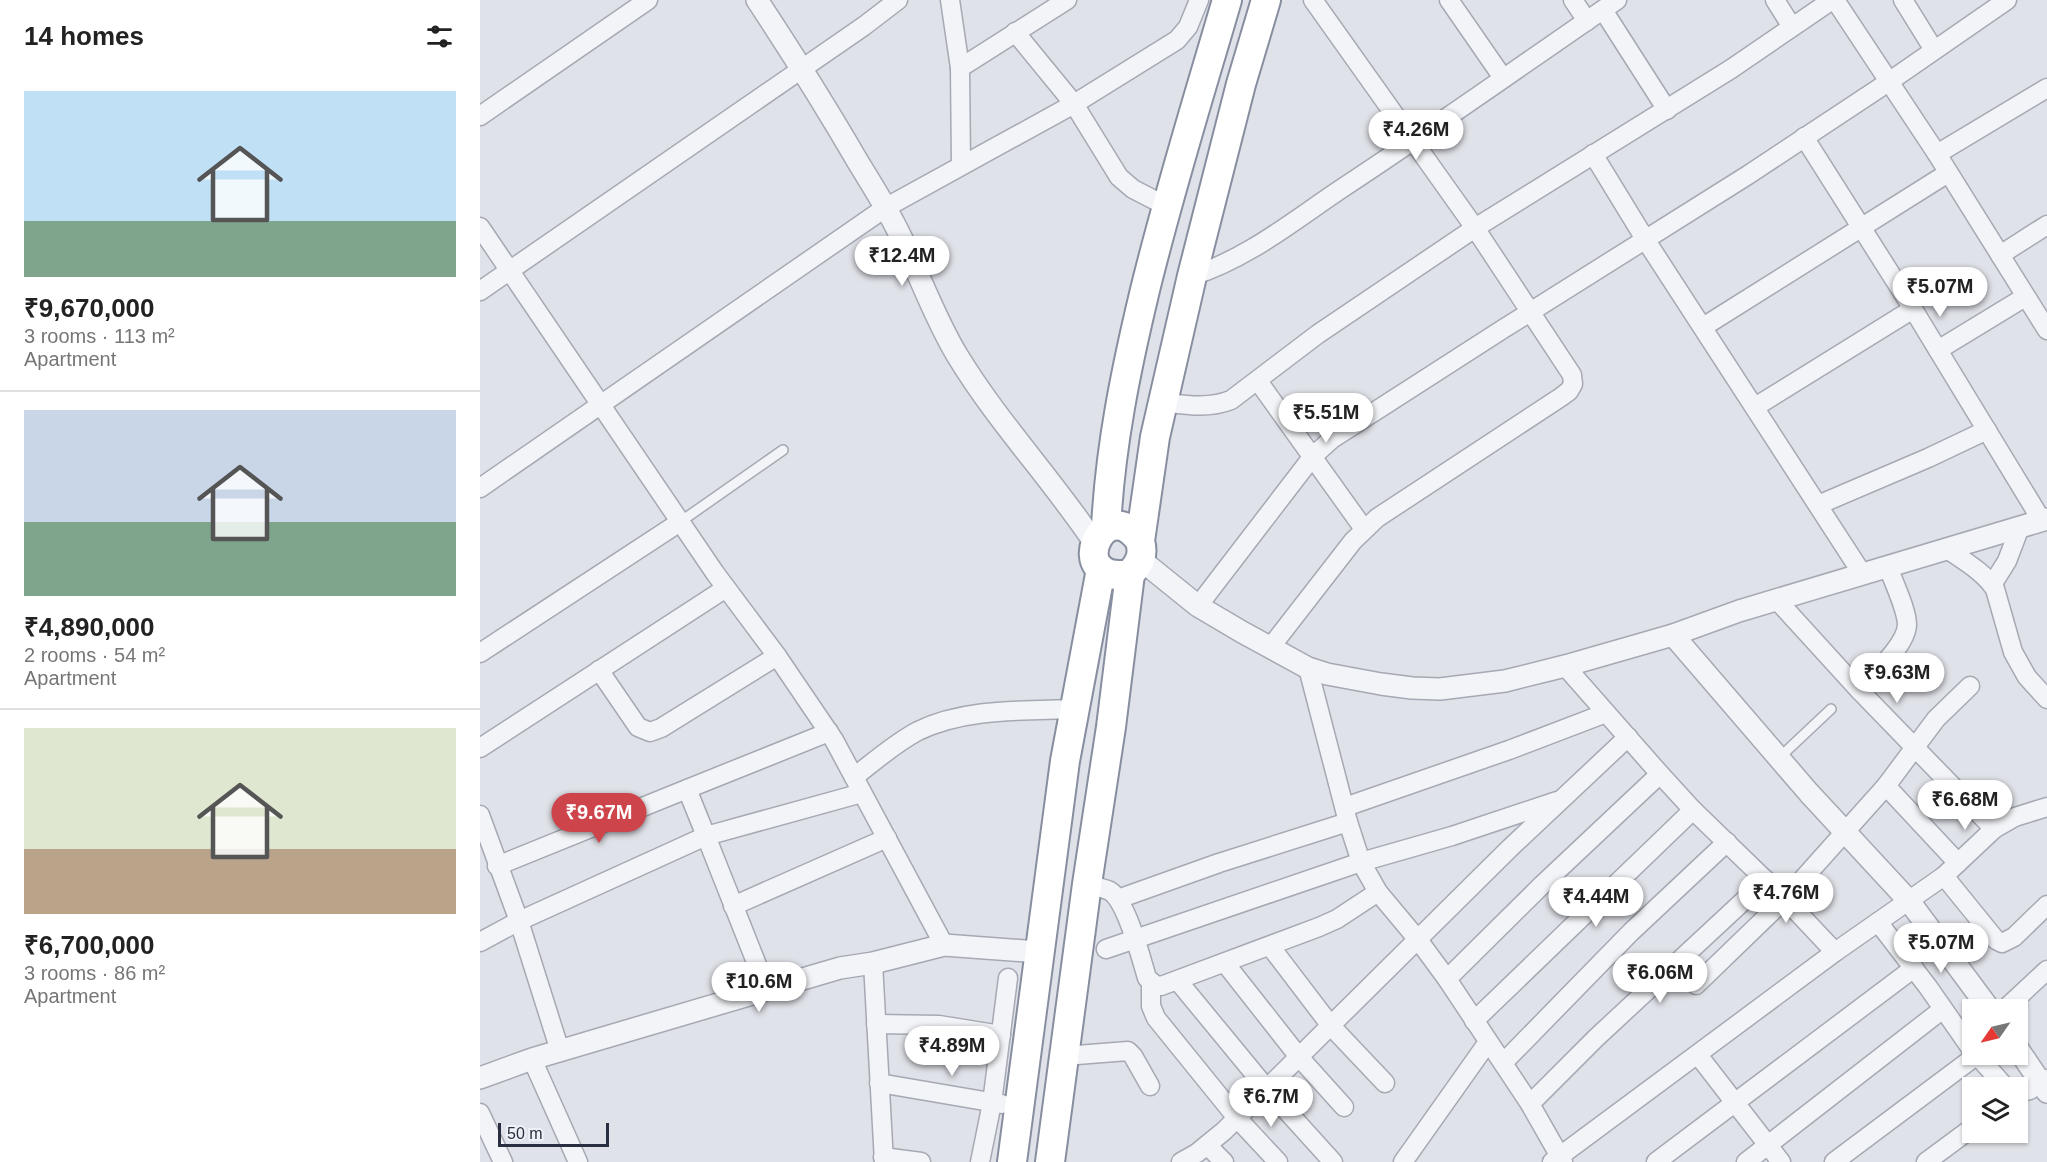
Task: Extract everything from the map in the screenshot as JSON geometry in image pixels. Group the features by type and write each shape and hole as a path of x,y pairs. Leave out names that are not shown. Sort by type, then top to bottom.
{"highway":[{"path":"1012,1162 1006,1105 1039,952 1120,405 1166,206 1227,0"},
{"path":"1050,1162 1087,884 1162,402 1191,276 1241,84 1266,0"},
{"path":"1100,546 1117,526 1126,528 1135,533 1137,558"},
{"path":"1100,546 1109,574 1118,576 1137,558"}],"street":[{"path":"480,116 648,0"},
{"path":"757,0 802,68 885,207 899,232 943,330 976,386 1100,546"},
{"path":"480,291 898,0"},
{"path":"950,0 960,68 961,165"},
{"path":"960,68 1066,0"},
{"path":"480,488 885,207 1074,104 1177,40 1188,27 1199,0"},
{"path":"1270,648 1364,529 1396,505 1569,391 1573,384 1572,375 1475,228 1313,0"},
{"path":"1449,0 1503,78"},
{"path":"1573,0 1587,21"},
{"path":"1775,0 1792,27"},
{"path":"1162,402 1216,406 1231,400 1327,328 1475,228 1667,110 1833,0 1890,81 2047,330"},
{"path":"1903,0 1934,50"},
{"path":"1198,606 1313,456 1332,439 1748,175 2007,0"},
{"path":"1191,276 1215,269 1234,260 1414,141 1610,5 1667,110"},
{"path":"1015,32 1074,104 1119,177 1133,189 1166,206"},
{"path":"1937,154 2047,88"},
{"path":"1137,558 1198,606 1308,668 1381,684 1440,689 1505,681 1565,666 1673,635 1777,600 2044,520 1804,137"},
{"path":"1593,154 1645,239 1863,575"},
{"path":"1703,327 1948,173"},
{"path":"2000,255 2047,225"},
{"path":"480,227 680,522 829,732 944,945"},
{"path":"1938,350 2025,297"},
{"path":"1755,407 1913,309"},
{"path":"1258,381 1364,529"},
{"path":"1818,505 1987,430"},
{"path":"480,653 680,522"},
{"path":"1992,585 2007,561 2020,527"},
{"path":"1947,549 1980,572 1992,585 1998,597 2013,652 2027,677 2047,699"},
{"path":"1859,690 1898,646 1907,626 1888,566"},
{"path":"480,748 726,588"},
{"path":"1777,600 1859,690 1994,829"},
{"path":"1673,635 1779,758 1909,901 1982,999"},
{"path":"599,670 638,727 650,732 661,728 777,656"},
{"path":"1565,666 1660,774 1785,898 1835,952"},
{"path":"1308,668 1346,815 1361,862 1378,891 1447,979 1503,1063 1530,1104 1558,1160 1835,952 1944,876 1994,829 2016,817 2047,807"},
{"path":"1696,986 1785,898 1886,786 1936,719 1970,686"},
{"path":"480,942 519,921 706,836 858,785 903,740 920,730 967,716 1074,709"},
{"path":"1118,899 1346,815 1606,713"},
{"path":"497,866 829,732"},
{"path":"1181,1162 1207,1145 1237,1118 1419,941 1559,800 1628,737"},
{"path":"1447,979 1542,885 1660,774"},
{"path":"1886,786 1958,863"},
{"path":"687,789 767,990"},
{"path":"1106,950 1361,862 1452,836 1559,800"},
{"path":"1474,1021 1694,810"},
{"path":"480,815 519,921 560,1051"},
{"path":"733,906 887,838"},
{"path":"1503,1063 1631,932 1727,842"},
{"path":"1944,876 1996,940 2002,943 2014,937 2047,905"},
{"path":"1530,1104 1596,1038 1766,880"},
{"path":"1087,884 1110,891 1118,899 1148,978 1151,982 1161,986 1337,919 1378,891"},
{"path":"1878,922 1962,1036"},
{"path":"480,1077 532,1059 840,968 873,963 944,945 1039,952"},
{"path":"1270,946 1331,1026 1385,1083"},
{"path":"873,963 884,1160 921,1162"},
{"path":"1226,963 1299,1057 1344,1107"},
{"path":"1656,1162 1914,968"},
{"path":"2016,999 2047,970"},
{"path":"980,1162 1006,1105 1001,1035 1008,978"},
{"path":"1178,981 1267,1089 1333,1162"},
{"path":"1151,982 1151,1006 1156,1018 1237,1118 1278,1162"},
{"path":"1746,1162 1943,1009"},
{"path":"876,1024 939,1025 1001,1035"},
{"path":"1402,1162 1488,1042"},
{"path":"1064,1056 1128,1051 1150,1086"},
{"path":"1698,1055 1781,1162"},
{"path":"532,1059 578,1162"},
{"path":"2028,1062 2045,1085 2028,1091"},
{"path":"1834,1162 1963,1065"},
{"path":"1985,1065 1996,1077"},
{"path":"879,1083 1006,1105"},
{"path":"480,1113 488,1148 503,1162"},
{"path":"1926,1162 1962,1135"},
{"path":"1207,1145 1224,1162"}],"lane":[{"path":"680,522 783,450"},
{"path":"1779,758 1831,709"}]}
